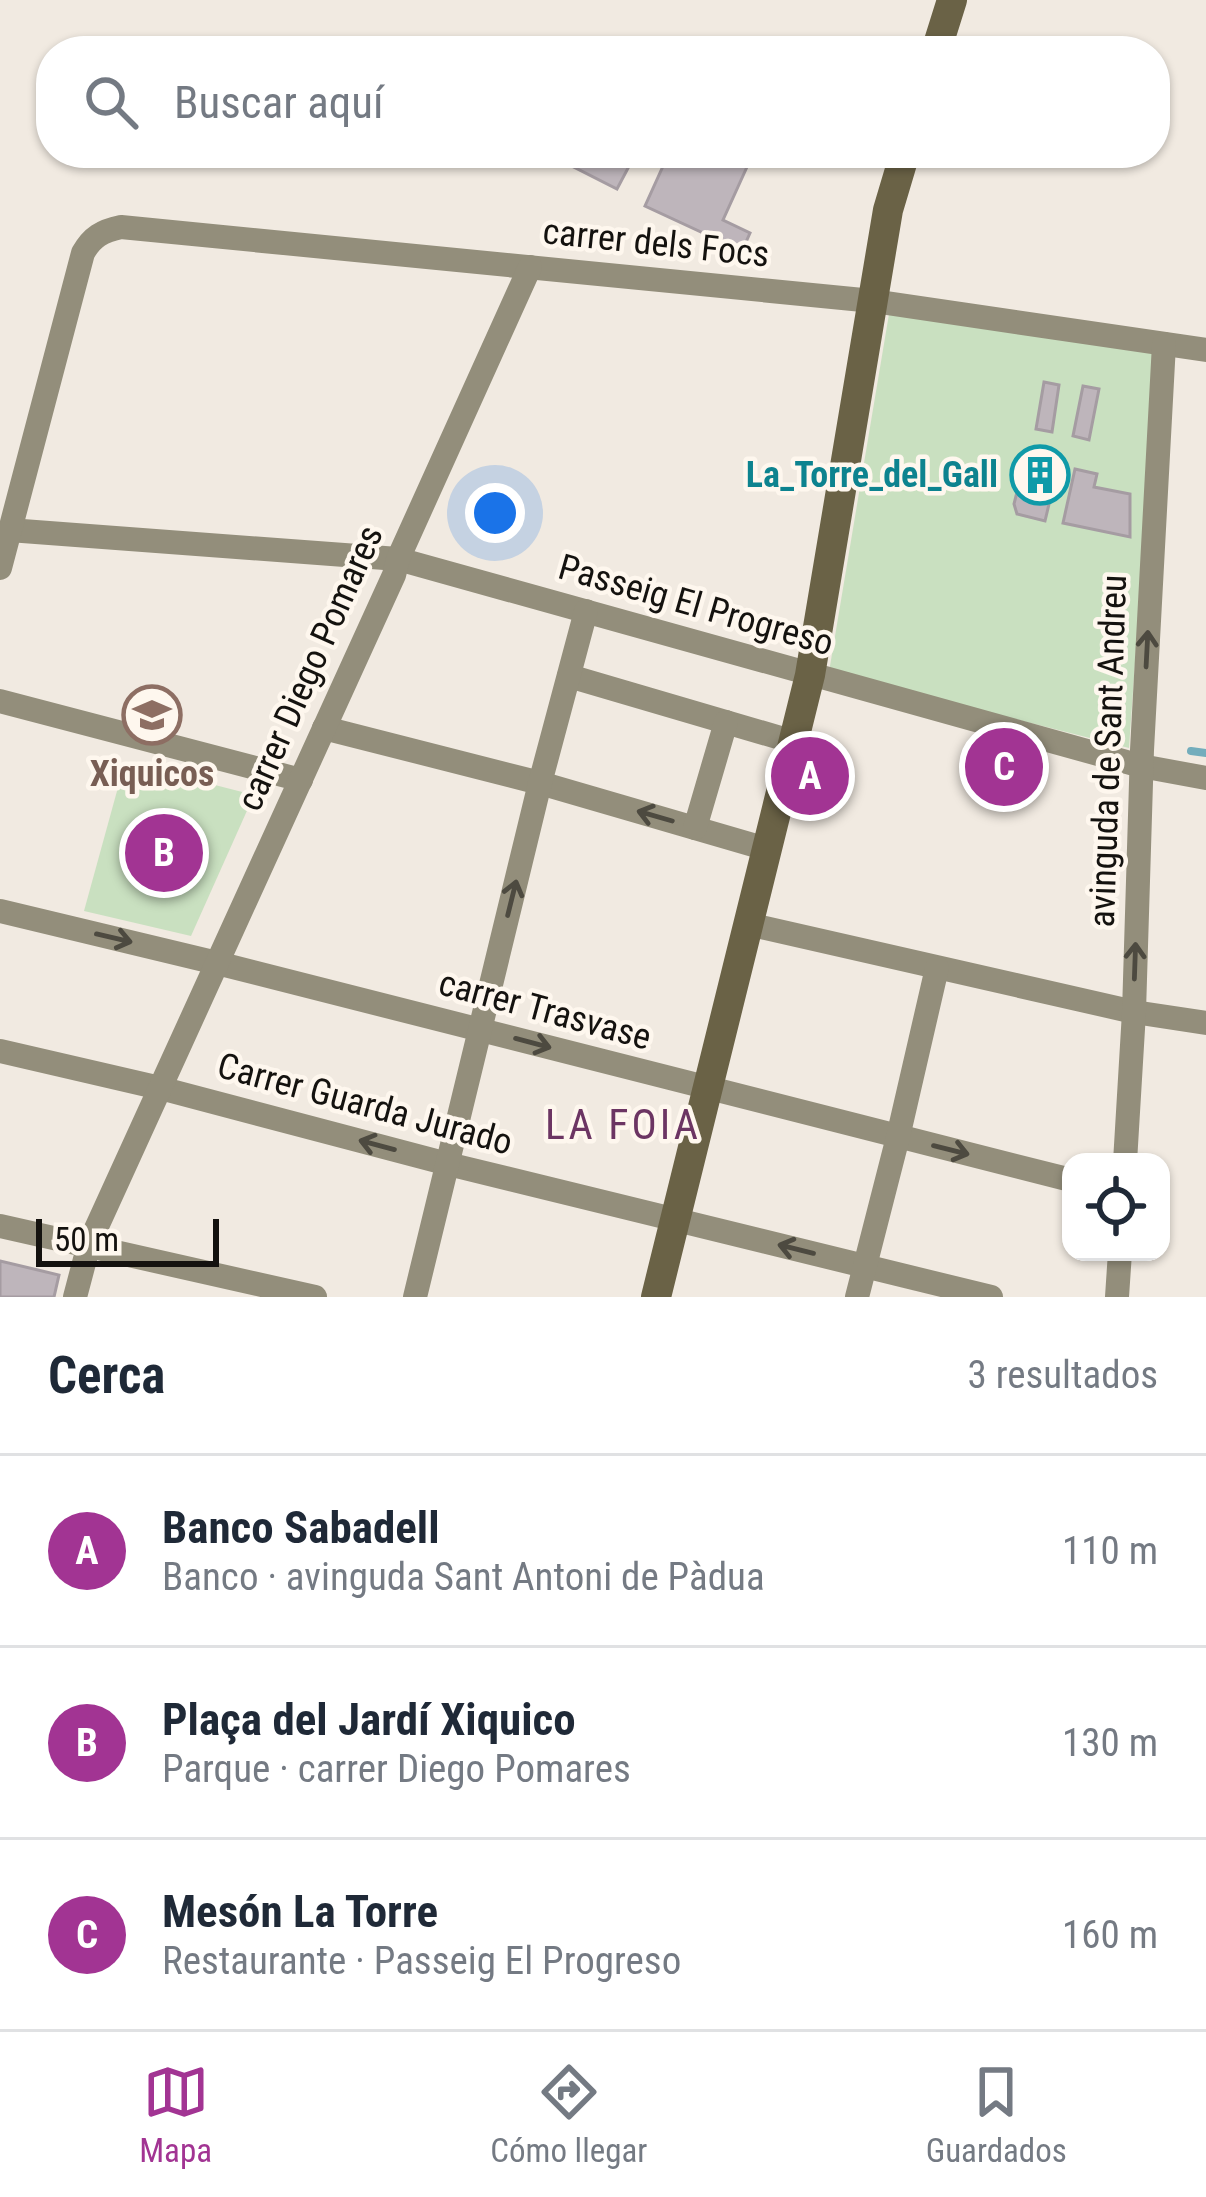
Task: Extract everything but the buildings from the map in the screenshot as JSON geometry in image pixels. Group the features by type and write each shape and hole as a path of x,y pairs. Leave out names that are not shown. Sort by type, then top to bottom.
{"main road":[{"path":"941,36 952,0"},
{"path":"656,1297 810,675 888,210 901,168"}],"street":[{"name":"carrer dels Focs","path":"10,530 83,254 97,235 121,227 873,301 1206,350"},
{"name":"carrer Diego Pomares","path":"75,1297 89,1244 530,267"},
{"name":"avinguda de Sant Andreu","path":"1126,1153 1164,344"},
{"name":"Passeig El Progreso","path":"10,530 398,559 1141,766 1206,778"},
{"path":"0,568 10,530"},
{"path":"415,1297 586,611"},
{"path":"569,676 794,742"},
{"path":"0,701 301,780"},
{"path":"695,828 726,722"},
{"path":"324,728 540,783 767,849"},
{"name":"carrer Trasvase","path":"0,911 1062,1178"},
{"path":"748,924 1134,1012 1206,1023"},
{"path":"857,1297 937,968"},
{"name":"Carrer Guarda Jurado","path":"0,1051 991,1297"},
{"path":"0,1226 315,1297"},
{"path":"1117,1297 1119,1261"}],"green space":[{"path":"889,314 1157,351 1129,748 829,672"},
{"path":"125,762 254,795 191,936 84,911"}],"waterway":[{"path":"1191,751 1206,753"}],"place":[{"name":"La_Torre_del_Gall","path":"1040,475"},
{"name":"Xiquicos","path":"152,715"},
{"name":"Mesón La Torre","path":"1004,767"},
{"name":"Banco Sabadell","path":"810,776"},
{"name":"Plaça del Jardí Xiquico","path":"164,853"}],"district":[{"name":"LA FOIA","path":"623,1124"}]}
